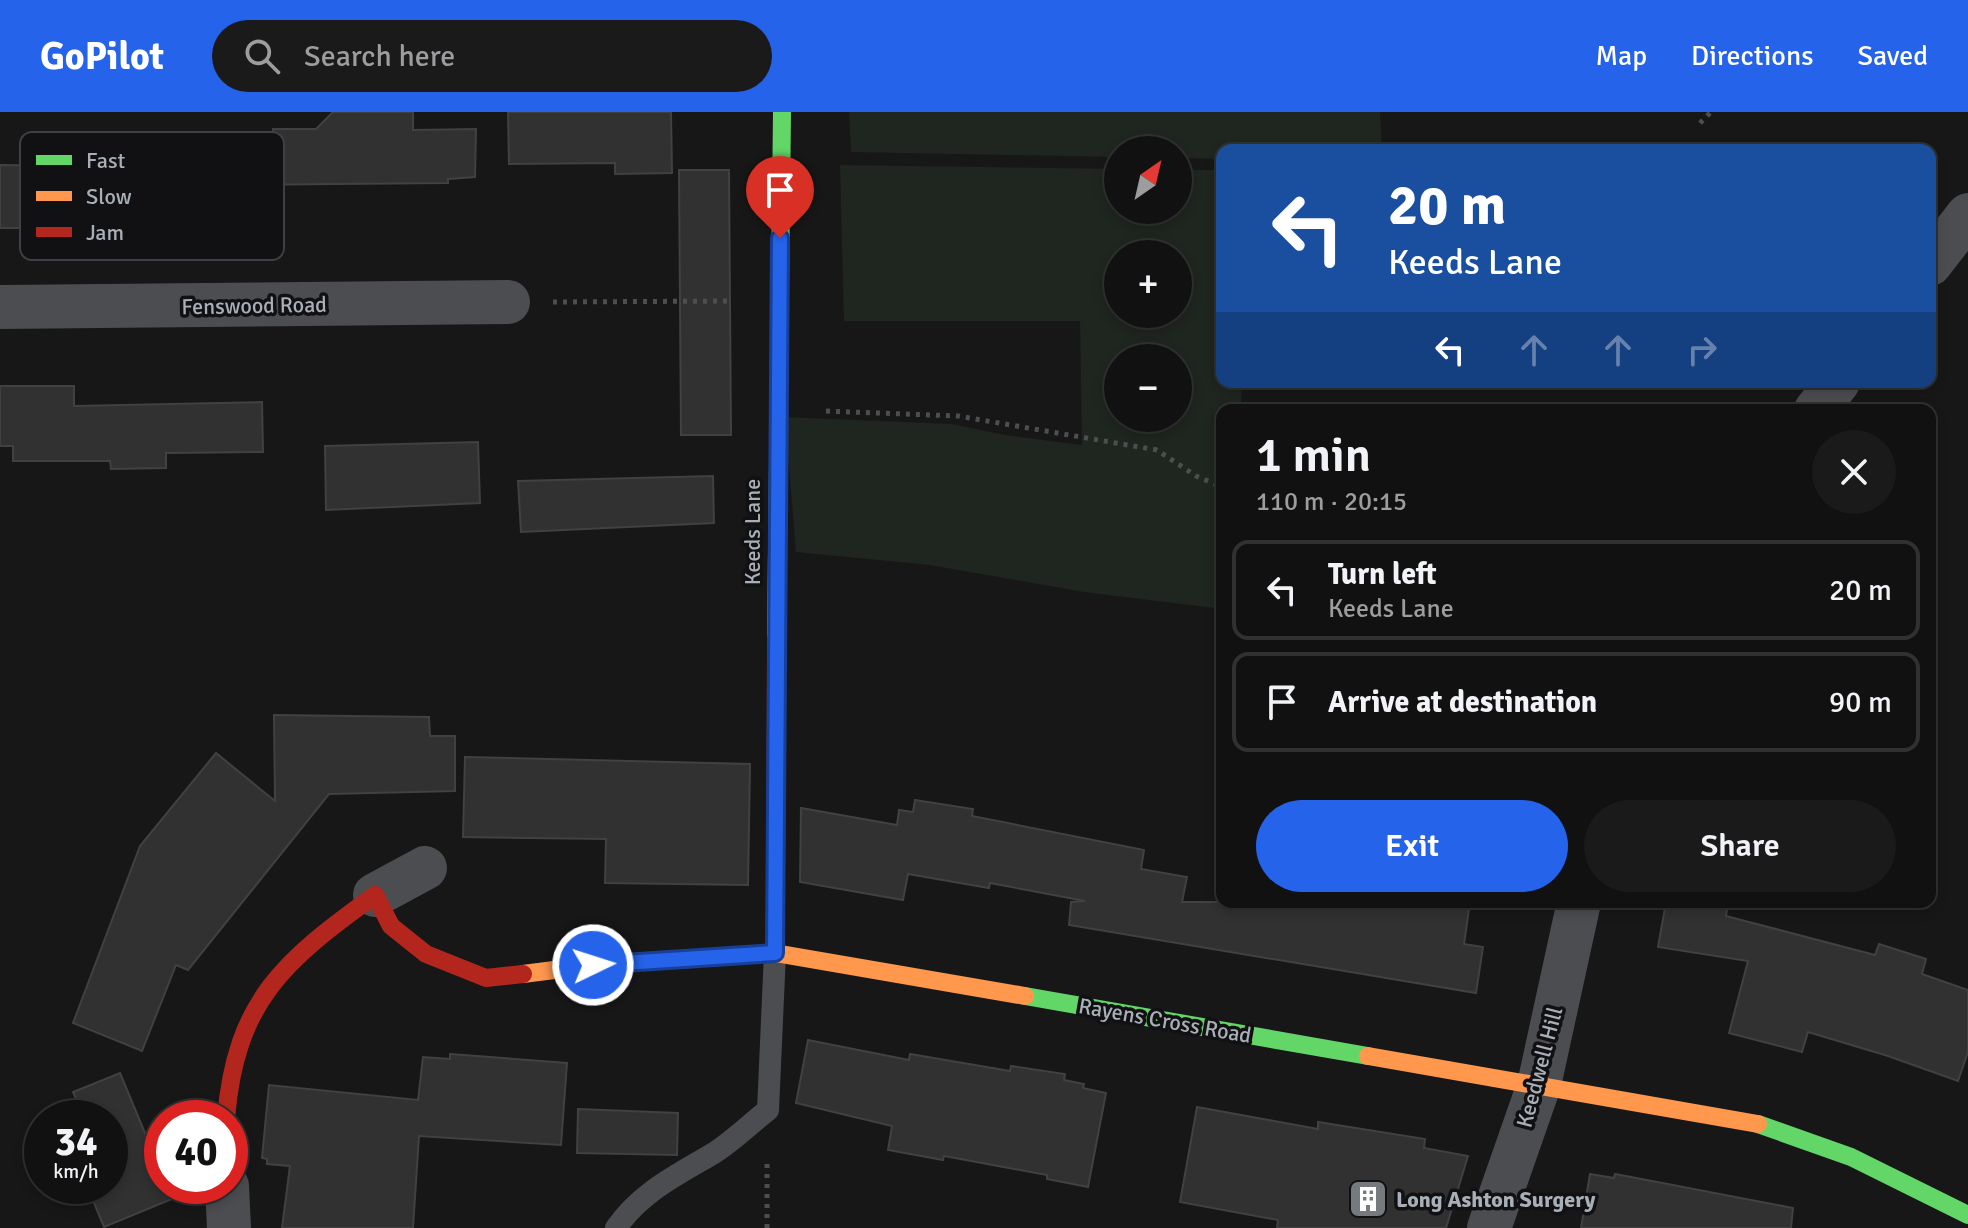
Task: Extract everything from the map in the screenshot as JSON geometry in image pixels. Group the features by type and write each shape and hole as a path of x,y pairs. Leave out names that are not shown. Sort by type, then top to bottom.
{"street":[{"name":"Keeds Lane","path":"775,953 777,409 782,112"},
{"path":"1936,256 1968,215"},
{"name":"Fenswood Road","path":"0,307 508,302"},
{"path":"1821,404 1833,388"},
{"path":"227,1100 227,1085 245,1021 276,977 324,932 375,895 425,868"},
{"name":"Rayens Cross Road","path":"375,895 391,926 426,954 486,978 593,965 775,953 1760,1124 1851,1157 1968,1215"},
{"name":"Keedwell Hill","path":"1489,1228 1539,1085 1578,908"},
{"path":"228,1204 229,1228"}],"lane":[{"path":"616,1228 631,1206 649,1192 717,1150 768,1110 775,953"}],"path":[{"path":"1700,123 1711,112"},
{"path":"508,302 778,301"},
{"path":"777,409 958,416 1157,450 1196,476 1216,484"},
{"path":"767,1228 768,1110"}],"shaded area":[{"path":"849,112 1380,112 1382,144 1216,144 1216,159 1192,158 1192,136 1104,136 1104,157 851,152"},
{"path":"840,165 1104,169 1104,224 1192,224 1192,170 1216,170 1216,388 1242,388 1241,404 1216,404 1216,608 1084,592 930,565 796,552 785,417 952,424 1005,435 1082,445 1080,321 844,321"}],"building":[{"path":"333,112 413,112 413,130 476,129 475,177 448,179 448,183 284,185 284,132 273,132 273,129 316,129"},
{"path":"508,112 671,112 672,173 615,174 615,163 509,164"},
{"path":"0,165 20,165 20,228 0,228"},
{"path":"679,170 729,170 731,435 681,435"},
{"path":"0,386 74,386 74,406 262,402 263,452 166,453 166,468 111,469 110,461 13,461 13,446 0,446"},
{"path":"478,442 480,503 326,510 325,446"},
{"path":"713,476 714,523 521,532 518,481"},
{"path":"274,715 429,717 430,736 455,736 455,791 329,794 188,970 176,965 142,1051 73,1023 140,846 216,753 275,801"},
{"path":"465,757 750,764 748,885 605,883 606,839 463,837"},
{"path":"915,800 973,809 972,816 1144,850 1141,869 1187,877 1182,902 1216,902 1216,908 1469,908 1464,944 1483,947 1476,993 1069,925 1071,902 1085,901 990,883 989,888 908,874 903,900 800,882 801,808 897,825 899,810 913,812"},
{"path":"1665,908 1727,908 1726,916 1875,955 1879,944 1926,959 1922,974 1968,990 1968,1052 1958,1081 1808,1032 1802,1052 1729,1033 1748,961 1658,947"},
{"path":"808,1040 909,1060 910,1054 1010,1071 1011,1066 1065,1074 1064,1080 1106,1093 1088,1187 1047,1179 1047,1175 944,1156 943,1160 888,1150 892,1126 796,1103"},
{"path":"450,1054 567,1063 561,1145 419,1136 413,1228 282,1228 290,1166 267,1164 267,1159 262,1158 269,1085 418,1100 423,1057 450,1059"},
{"path":"120,1073 144,1131 144,1204 160,1204 104,1227 94,1204 128,1204 128,1100 76,1100 73,1092"},
{"path":"1197,1107 1318,1129 1318,1122 1425,1139 1424,1148 1468,1156 1446,1228 1277,1228 1278,1220 1180,1202"},
{"path":"578,1109 678,1113 677,1155 577,1153"},
{"path":"1590,1174 1614,1178 1615,1174 1793,1208 1791,1228 1581,1228"}],"traffic: fast":[{"path":"776,638 782,112"},
{"path":"1025,996 1368,1056"},
{"path":"1758,1124 1851,1157 1968,1215"}],"traffic: slow":[{"path":"523,974 593,965 775,953 1025,996"},
{"path":"1368,1056 1758,1124"}],"traffic: jam":[{"path":"775,953 776,638"},
{"path":"229,1100 241,1043 270,987 315,941 375,895 391,926 426,954 486,978 523,974"}],"place":[{"name":"Long Ashton Surgery","path":"1368,1199"}],"route":[{"path":"593,965 775,953 776,439 780,238"}]}
